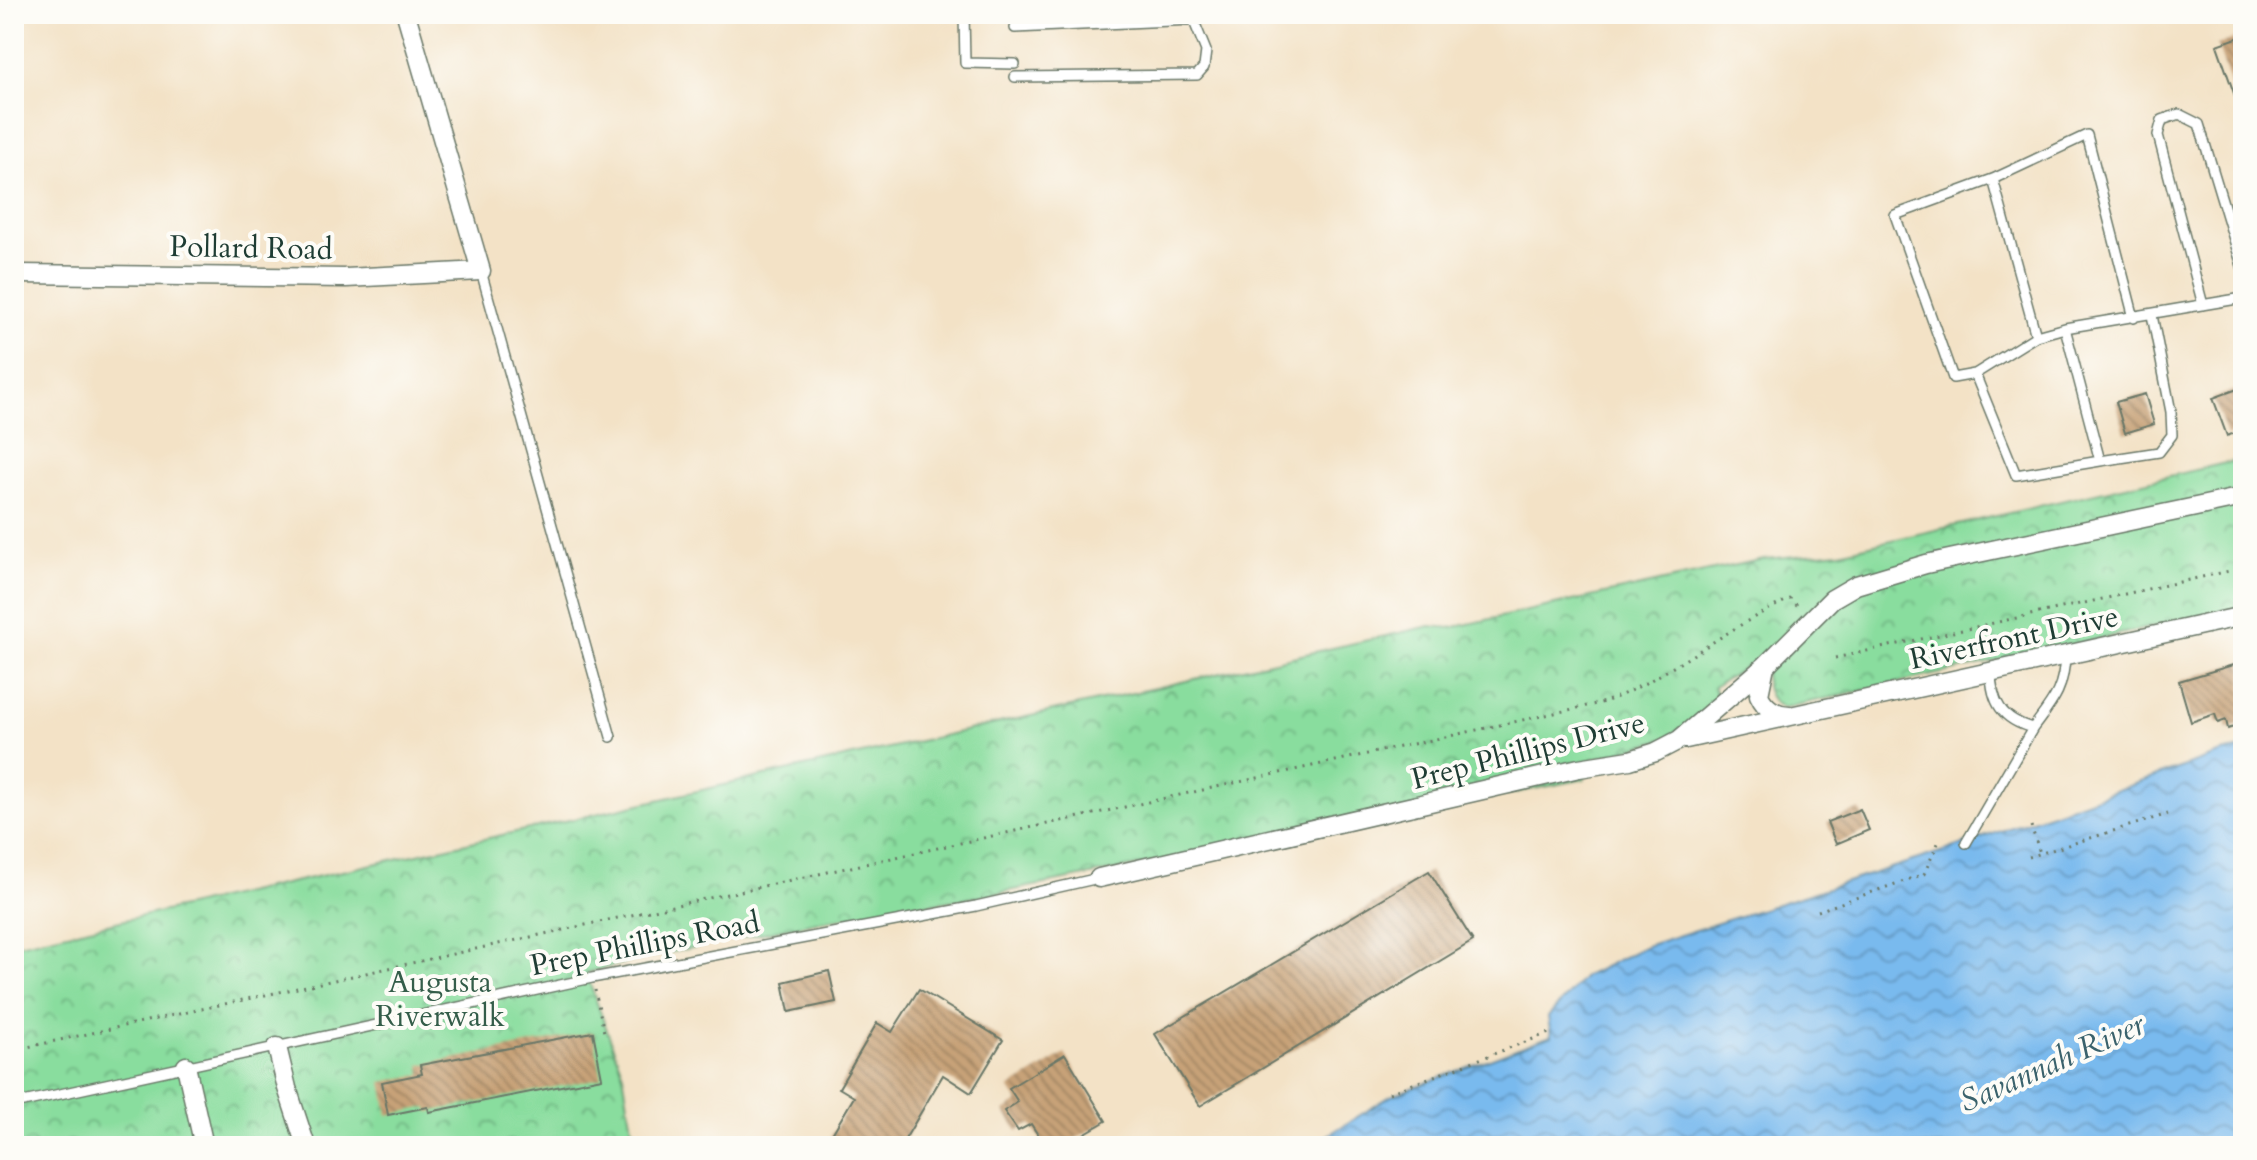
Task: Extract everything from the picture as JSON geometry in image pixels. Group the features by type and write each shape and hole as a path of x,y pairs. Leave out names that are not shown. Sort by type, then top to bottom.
{"street":[{"path":"406,14 481,271"},
{"name":"Pollard Road","path":"20,274 346,278 481,271"},
{"name":"Prep Phillips Drive","path":"1099,878 1656,752 1694,730 1845,590 1926,564 2243,497"},
{"name":"Riverfront Drive","path":"1679,740 2243,616"},
{"path":"1765,666 1759,685 1763,703 1773,712 1797,715"},
{"path":"277,1047 306,1146"},
{"path":"186,1066 204,1146"}],"lane":[{"path":"964,14 965,63 1015,64"},
{"path":"1015,28 1192,17 1206,51 1204,67 1197,75 1015,77"},
{"path":"2203,305 2158,135 2162,120 2179,114 2199,124 2243,269"},
{"path":"2134,318 2087,135 1993,179 1895,215 1953,378 1975,374 2036,336 2065,328 2134,318 2152,315 2243,298"},
{"path":"1993,179 2036,336"},
{"path":"481,271 611,737"},
{"path":"1975,374 2016,475 2159,452 2172,435 2171,412 2152,315"},
{"path":"2065,328 2100,461"},
{"path":"1966,843 2033,728 2058,694 2065,679 2065,655"},
{"path":"1991,671 1991,688 1996,704 2005,716 2033,728"},
{"name":"Prep Phillips Road","path":"14,1104 592,978 976,906 1099,878"}],"path":[{"path":"1835,658 2243,568"},
{"path":"14,1050 1605,702 1634,691 1758,613 1790,599 1813,618"},
{"path":"2029,857 2168,814"},
{"path":"2031,826 2040,854"},
{"path":"1818,911 1924,874 1939,841"},
{"path":"592,978 605,1037"},
{"path":"1389,1093 1552,1032"}],"green space":[{"name":"Augusta Riverwalk","path":"2243,459 2243,607 1783,708 1768,693 1765,655 1713,687 1719,698 1693,721 1664,739 1582,762 1585,779 988,895 821,921 586,973 623,1074 635,1146 14,1146 14,945 1430,626 1450,628 1764,559 1840,552"}],"water":[{"name":"Savannah River","path":"2243,749 2243,1146 1311,1146 1391,1096 1551,1036 1548,1017 1585,976 1646,946 1950,849 2222,753"}],"building":[{"path":"2243,36 2243,112 2241,113 2217,45"},
{"path":"2243,387 2243,430 2227,436 2213,398"},
{"path":"2145,394 2154,424 2125,433 2116,402"},
{"path":"2243,662 2243,724 2228,729 2226,720 2218,723 2215,714 2191,722 2179,681"},
{"path":"1860,809 1869,830 1836,844 1827,822"},
{"path":"1429,871 1473,941 1200,1106 1155,1034"},
{"path":"829,971 836,1002 789,1012 783,982"},
{"path":"919,989 1003,1040 971,1093 943,1075 901,1146 825,1146 854,1097 839,1088 877,1023 892,1032"},
{"path":"593,1032 602,1078 429,1112 428,1107 388,1115 382,1082 422,1074 420,1065"},
{"path":"1065,1054 1106,1121 1063,1146 1045,1146 1031,1124 1018,1131 1004,1111 1018,1102 1009,1088"}]}
